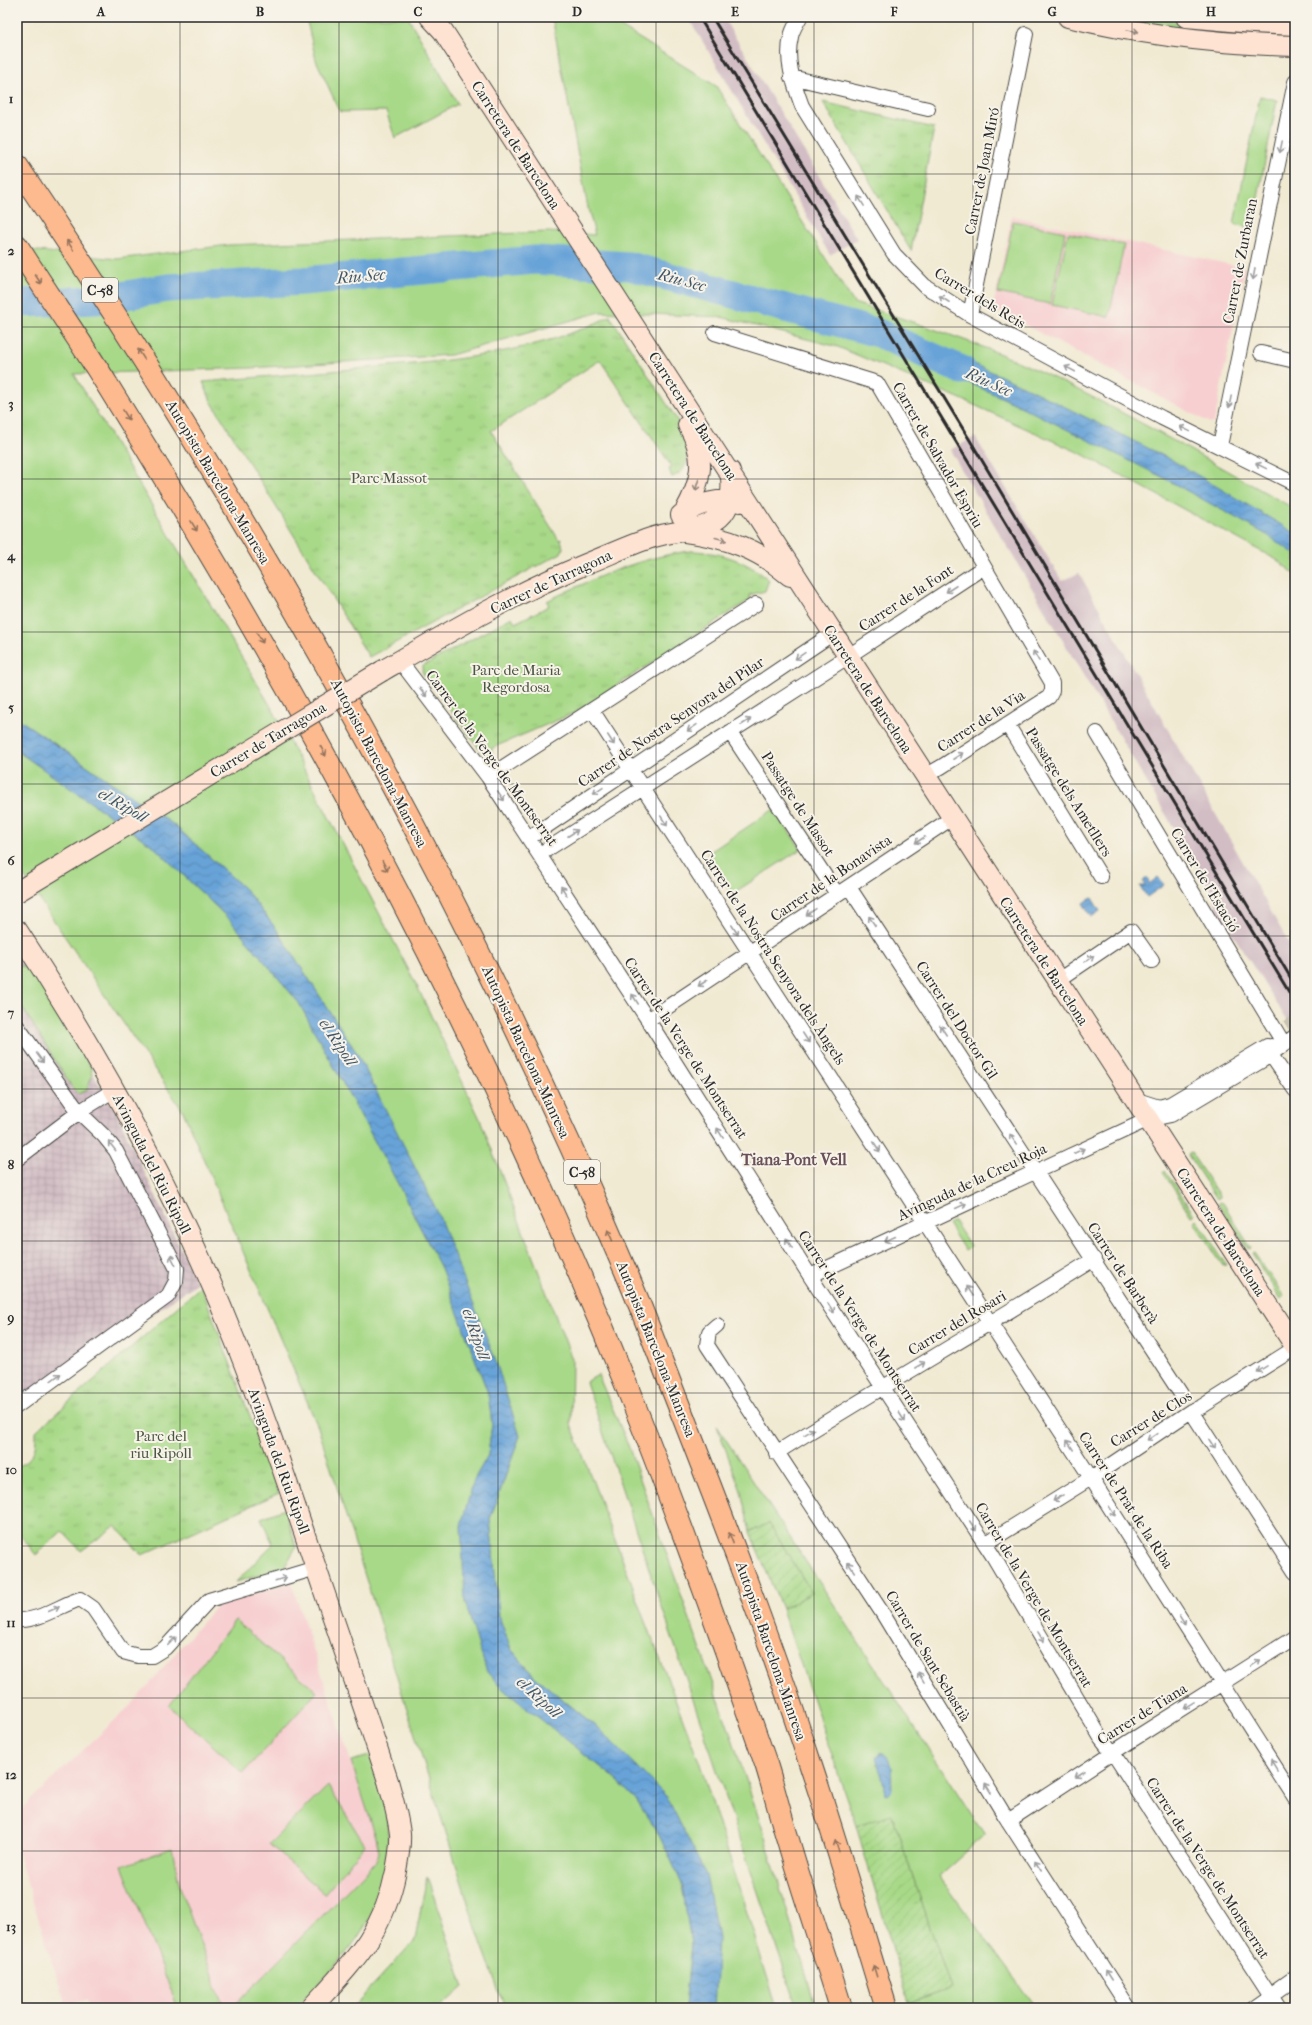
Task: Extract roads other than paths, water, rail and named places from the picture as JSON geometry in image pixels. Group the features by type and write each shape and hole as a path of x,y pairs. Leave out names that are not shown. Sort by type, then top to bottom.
{"highway":[{"name":"Autopista Barcelona-Manresa","path":"17,166 161,387 251,535 331,674 387,776 467,928 567,1138 628,1277 737,1554 809,1761 886,2008"},
{"path":"17,246 106,382 220,570 331,764 430,954 531,1165 627,1388 695,1565 768,1769 789,1844 841,2008"}],"main road":[{"path":"1068,17 1112,28 1191,40 1290,49"},
{"path":"1186,17 1253,24 1295,25"},
{"name":"Carretera de Barcelona","path":"437,22 671,384 730,472 832,634 1134,1099 1156,1118 1160,1139 1295,1347"},
{"path":"671,384 674,400 691,431 700,453 701,471 698,486 683,523"},
{"path":"730,472 730,500"},
{"path":"683,523 701,505 730,500 750,504"},
{"path":"683,523 718,538 743,545 770,560 804,589"},
{"name":"Carrer de Tarragona","path":"17,892 400,660 503,603 585,565 683,523"},
{"name":"Avinguda del Riu Ripoll","path":"18,932 89,1045 142,1140 191,1240 236,1342 316,1568 388,1781 397,1814 400,1836 393,1885 385,1909 374,1934 345,1971 311,2008"}],"street":[{"name":"Carrer dels Reis","path":"800,17 791,37 789,60 791,77 802,106 894,254 925,286 970,315 1162,418 1295,484"},
{"name":"Carrer de Joan Miró","path":"970,315 1026,34"},
{"path":"791,77 928,109"},
{"name":"Carrer de Zurbaran","path":"1220,446 1295,82"},
{"name":"Carrer de Salvador Espriu","path":"715,333 876,383 1052,683 1052,691"},
{"path":"1261,353 1295,360"},
{"name":"Carrer de la Font","path":"847,657 984,567"},
{"path":"488,777 756,604"},
{"name":"Carrer de Nostra Senyora del Pilar","path":"529,838 832,634"},
{"path":"540,854 847,657"},
{"name":"Carrer de la Verge de Montserrat","path":"400,660 488,777 540,854 648,1020 882,1388 985,1544 1102,1738 1276,2002"},
{"name":"Carrer de la Via","path":"925,776 1048,697 1052,691"},
{"name":"Carrer de la Nostra Senyora dels Àngels","path":"592,710 925,1222"},
{"name":"Passatge dels Ametllers","path":"1007,724 1101,877"},
{"name":"Passatge de Massot","path":"730,732 843,890"},
{"name":"Carrer de l'Estació","path":"1097,733 1278,1044 1295,1090"},
{"name":"Carrer de la Bonavista","path":"648,1020 952,818"},
{"name":"Carrer del Doctor Gil","path":"843,890 1034,1172"},
{"path":"1057,981 1131,931 1152,961"},
{"name":"Avinguda del Riu Ripoll","path":"17,1026 79,1112 104,1136 116,1151 177,1269 176,1281 168,1296 21,1403"},
{"path":"1134,1099 1159,1107 1170,1104 1278,1044"},
{"name":"Avinguda de la Creu Roja","path":"810,1276 1034,1172 1156,1118 1278,1044"},
{"path":"17,1159 79,1112 114,1090"},
{"name":"Carrer de Barberà","path":"1034,1172 1094,1259 1181,1394"},
{"name":"Carrer de Prat de la Riba","path":"925,1222 1091,1478 1295,1798"},
{"name":"Carrer del Rosari","path":"776,1453 882,1388 991,1324 1094,1259"},
{"name":"Carrer de Sant Sebastià","path":"717,1325 709,1332 707,1345 776,1453 883,1614 1008,1821 1129,2008"},
{"name":"Carrer de Clos","path":"985,1544 1091,1478 1191,1411 1201,1408 1295,1347"},
{"path":"1191,1411 1295,1572"},
{"path":"17,1620 34,1618 67,1603 80,1600 92,1608 123,1652 138,1656 152,1656 165,1648 209,1600 316,1568"},
{"name":"Carrer de Tiana","path":"1008,1821 1295,1637"},
{"path":"1254,2008 1276,2002 1295,1979"}],"water":[{"path":"915,337 1023,386 1172,460 1295,533 1295,554 1267,535 1162,477 1016,404 932,366"},
{"name":"el Ripoll","path":"17,718 174,825 245,889 277,930 358,1055 437,1211 495,1359 520,1436 490,1519 499,1616 511,1649 534,1676 599,1729 667,1797 706,1875 718,1938 714,2008 685,2008 691,1944 682,1884 660,1836 636,1800 616,1779 504,1690 487,1672 465,1602 461,1525 474,1480 488,1455 492,1424 488,1393 441,1268 396,1180 299,1003 230,920 153,846 17,751"},
{"path":"1158,877 1164,885 1147,897 1140,886 1145,886 1143,882 1145,879 1148,879 1149,884"},
{"path":"1092,898 1100,911 1091,917 1083,903"},
{"path":"881,1752 888,1758 891,1768 892,1789 891,1792 885,1794 882,1777 876,1758"}],"waterway":[{"name":"Riu Sec","path":"17,303 97,300 168,288 303,281 535,260 629,266 878,333 962,370"}],"tunnel":[{"path":"1287,1027 1295,1022"}],"railway":[{"path":"699,17 1295,1002"},
{"path":"712,17 971,442 1295,985"}],"district":[{"name":"Tiana-Pont Vell","path":"794,1159"}],"park label":[{"name":"Parc Massot","path":"389,478"},
{"name":"Parc de Maria Regordosa","path":"516,678"},
{"name":"Parc del riu Ripoll","path":"161,1444"}]}
